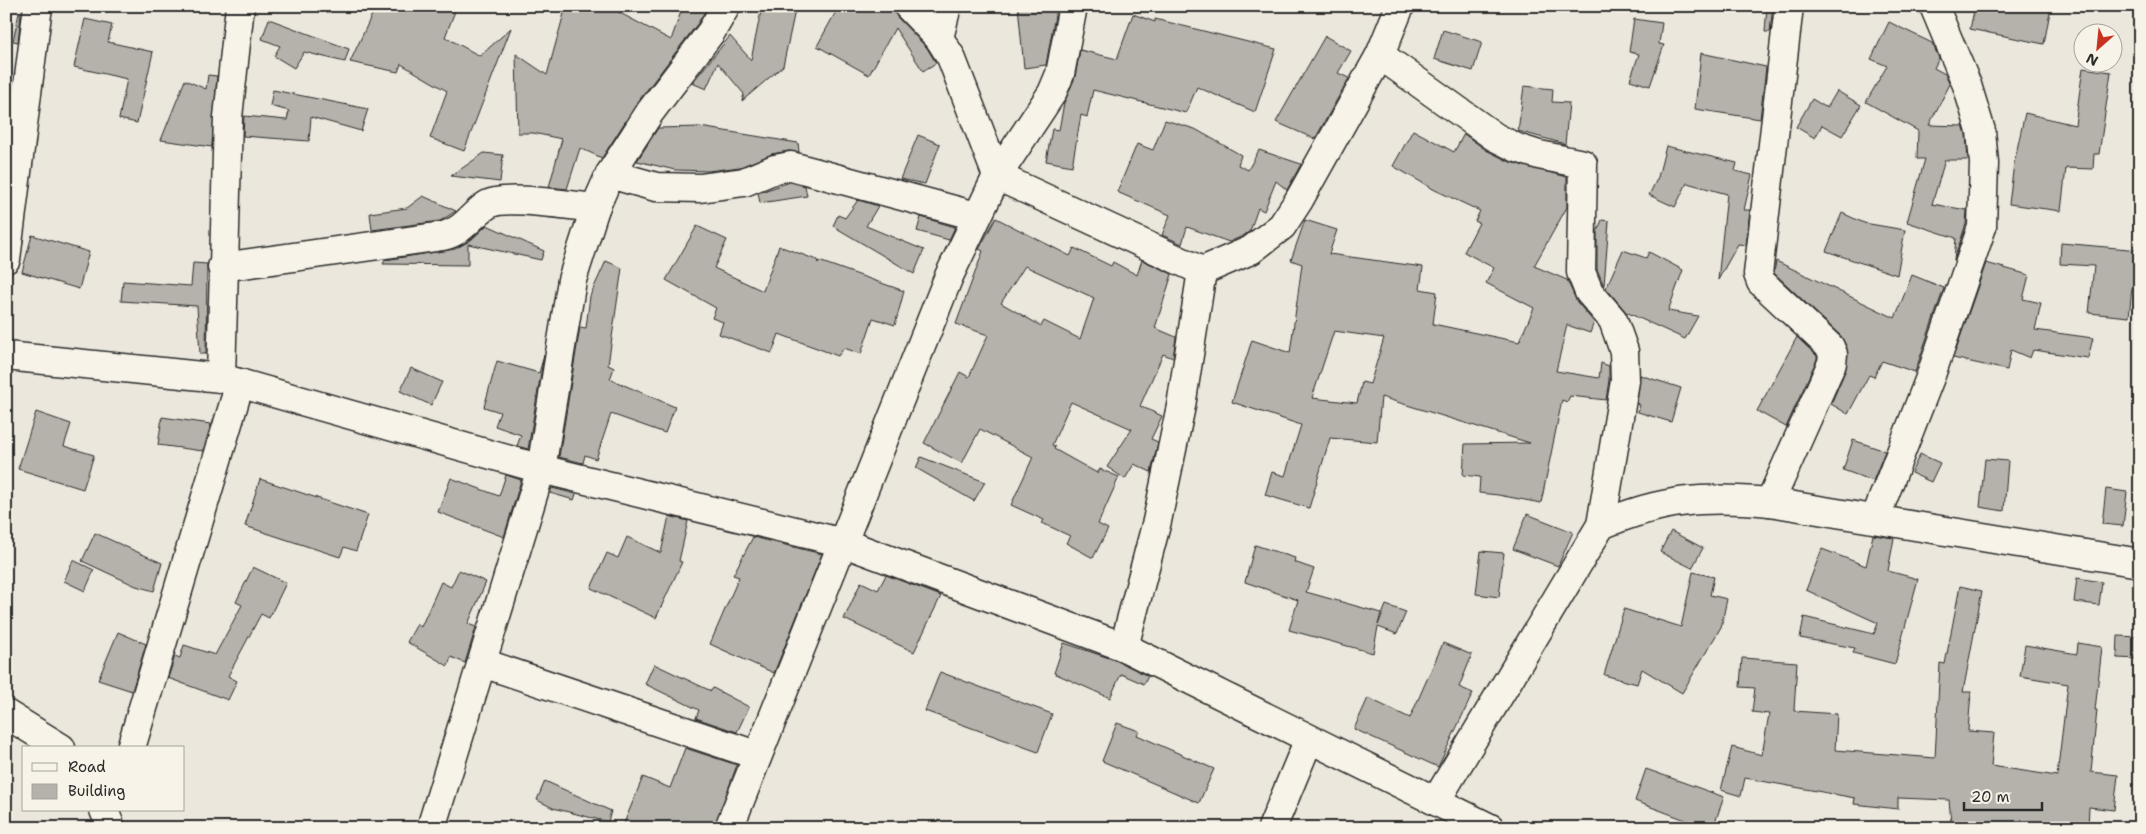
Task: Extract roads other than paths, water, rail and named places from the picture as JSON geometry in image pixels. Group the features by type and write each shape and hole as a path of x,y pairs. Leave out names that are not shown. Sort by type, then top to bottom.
{"street":[{"path":"6,259 38,6"},
{"path":"133,746 230,380 222,267 228,117 240,6"},
{"path":"431,828 541,469 572,280 595,208 610,174 650,112 711,32 726,6"},
{"path":"908,6 939,38 951,57 997,176 1202,271 1251,250 1282,226 1299,200 1380,55 1400,6"},
{"path":"939,38 947,6"},
{"path":"729,828 756,755 844,543 949,276 976,216 997,176 1052,93 1060,74 1073,6"},
{"path":"1770,502 1832,362 1833,354 1830,346 1761,282 1758,274 1789,6"},
{"path":"1875,519 1931,375 1982,227 1984,163 1981,132 1970,93 1934,6"},
{"path":"1380,55 1495,137 1517,148 1539,155 1583,164 1581,272 1584,284 1589,292 1613,320 1624,351 1625,381 1601,525 1436,800"},
{"path":"610,174 656,187 700,188 744,182 774,169 791,166 976,216"},
{"path":"222,267 457,233 488,204 503,200 595,208"},
{"path":"1124,647 1158,521 1180,406 1202,271"},
{"path":"6,356 230,380 541,469 844,543 1124,647 1490,828"},
{"path":"1601,525 1632,512 1662,504 1708,498 1770,502 2140,563"},
{"path":"483,662 756,755"},
{"path":"6,714 58,746"},
{"path":"1272,828 1309,739"}]}
